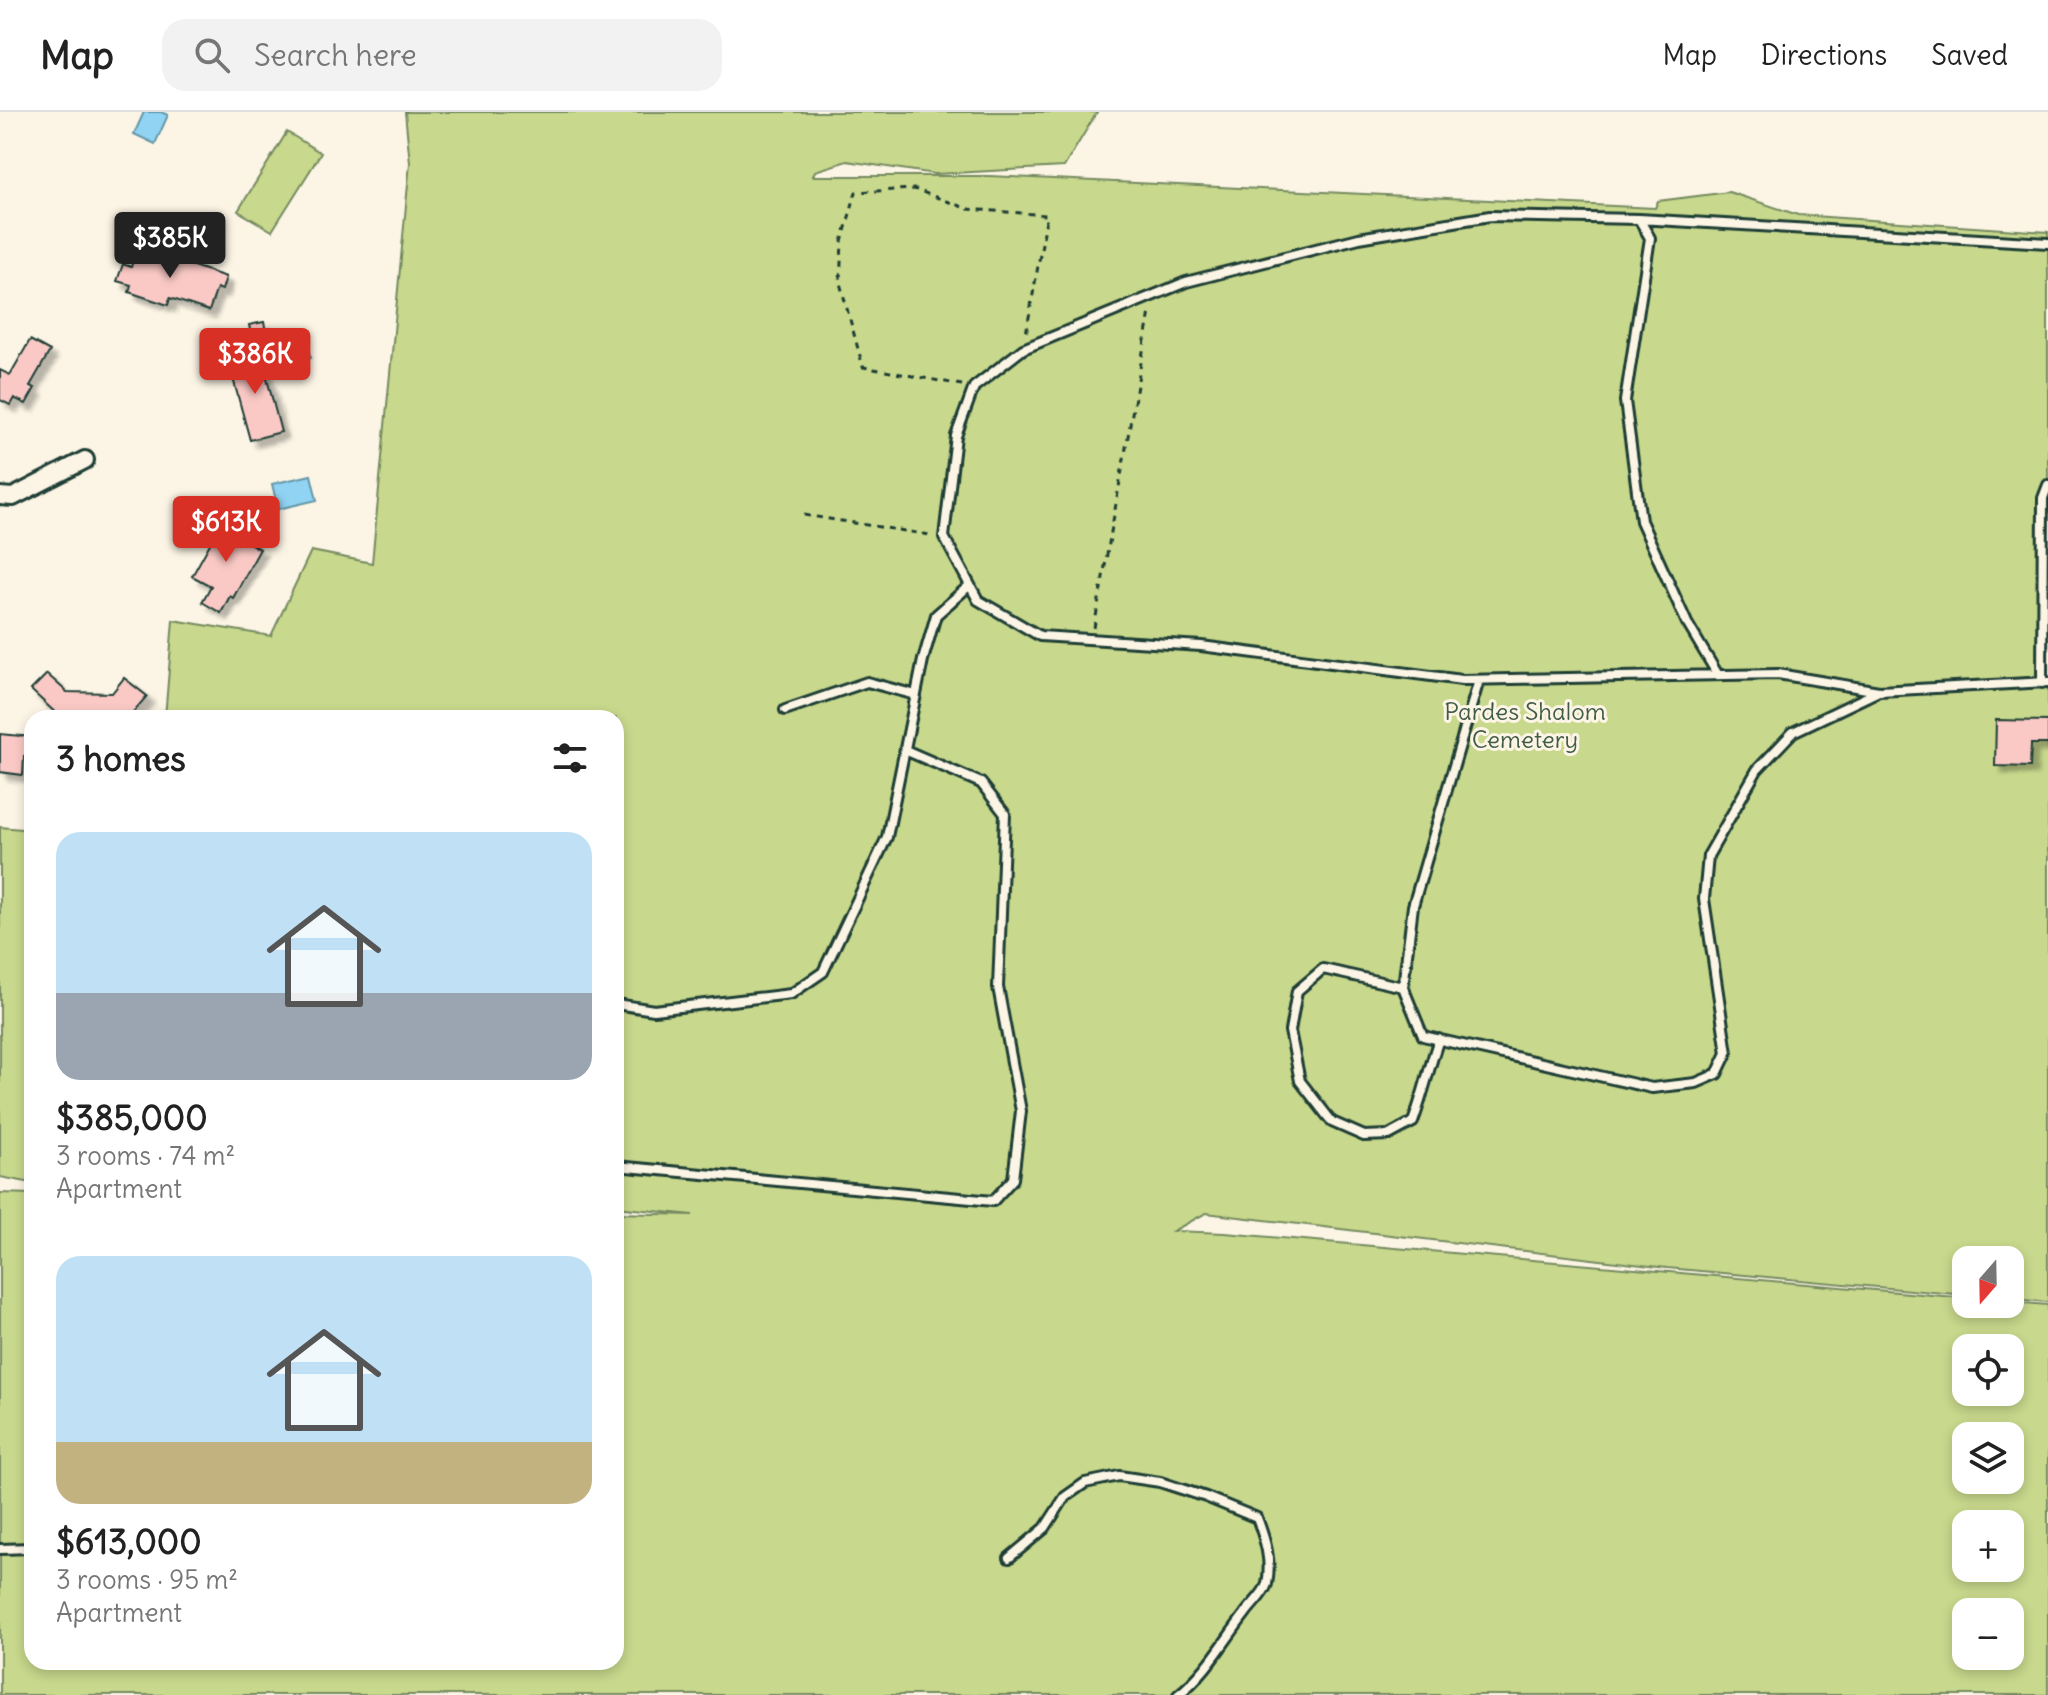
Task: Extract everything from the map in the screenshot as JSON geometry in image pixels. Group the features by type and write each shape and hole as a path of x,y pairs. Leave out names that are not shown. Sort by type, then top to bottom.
{"street":[{"path":"0,496 13,497 85,460"}],"lane":[{"path":"2048,243 1639,219 1490,216 1359,238 1186,282 1023,349 974,387 956,436 944,537 978,600 1040,636 1201,646 1462,680 1778,674 1879,691 2045,682 2043,498 2048,485"},
{"path":"1639,219 1650,238 1625,401 1641,521 1687,623 1718,675"},
{"path":"624,1005 654,1010 791,994 823,972 887,837 923,660 936,615 970,585"},
{"path":"1479,680 1413,906 1403,987 1423,1036 1652,1088 1696,1083 1717,1074 1727,1053 1704,899 1708,856 1757,770 1793,732 1879,691"},
{"path":"785,710 867,682 916,695"},
{"path":"624,1167 993,1201 1013,1179 1021,1111 998,987 1005,814 981,783 905,750"},
{"path":"1403,987 1323,969 1297,991 1290,1031 1300,1081 1332,1122 1364,1136 1389,1135 1413,1122 1439,1039"},
{"path":"1009,1558 1045,1528 1065,1497 1085,1483 1119,1476 1160,1482 1257,1518 1266,1540 1266,1587 1212,1659 1178,1695"},
{"path":"0,1549 24,1548"}],"path":[{"path":"974,387 863,367 840,283 842,242 856,192 914,189 968,209 1047,215 1023,349"},
{"path":"1092,639 1153,296"},
{"path":"804,515 944,537"}],"green space":[{"name":"Pardes Shalom Cemetery","path":"405,112 1097,112 1064,167 935,174 847,161 815,171 813,176 989,176 1655,208 1658,201 1729,192 1798,215 2048,232 2048,1302 2024,1300 2024,1246 1952,1246 1952,1294 1667,1268 1206,1213 1173,1231 1952,1297 1952,1318 2024,1318 2024,1303 2048,1305 2048,1695 0,1695 0,1193 24,1194 24,1670 624,1670 624,1213 693,1215 624,1208 624,710 166,710 173,620 271,636 311,551 372,563 410,163"},
{"path":"287,132 321,153 272,231 238,211"},
{"path":"0,827 24,829 24,1182 0,1177"}],"water":[{"path":"144,112 168,115 155,144 134,134"},
{"path":"194,229 208,239 210,249 201,252 186,246 179,235 183,230"},
{"path":"301,330 311,358 294,361 285,336"},
{"path":"311,475 317,500 278,509 272,484"}],"building":[{"path":"147,245 162,251 163,256 226,277 222,290 217,288 209,311 170,298 168,305 129,292 131,285 117,281 123,264 131,267 137,248"},
{"path":"264,322 267,337 252,340 249,325"},
{"path":"30,340 50,351 30,386 35,388 26,404 14,398 10,405 0,400 0,370 10,375"},
{"path":"260,352 281,432 250,440 228,360"},
{"path":"222,522 237,530 240,524 255,532 249,543 260,549 233,598 230,596 221,613 202,602 211,586 192,576"},
{"path":"47,674 67,692 112,693 124,678 147,696 135,710 52,710 31,690"},
{"path":"1996,720 2048,721 2048,744 2031,744 2030,767 1995,766"},
{"path":"0,734 24,736 23,775 0,772"}]}
